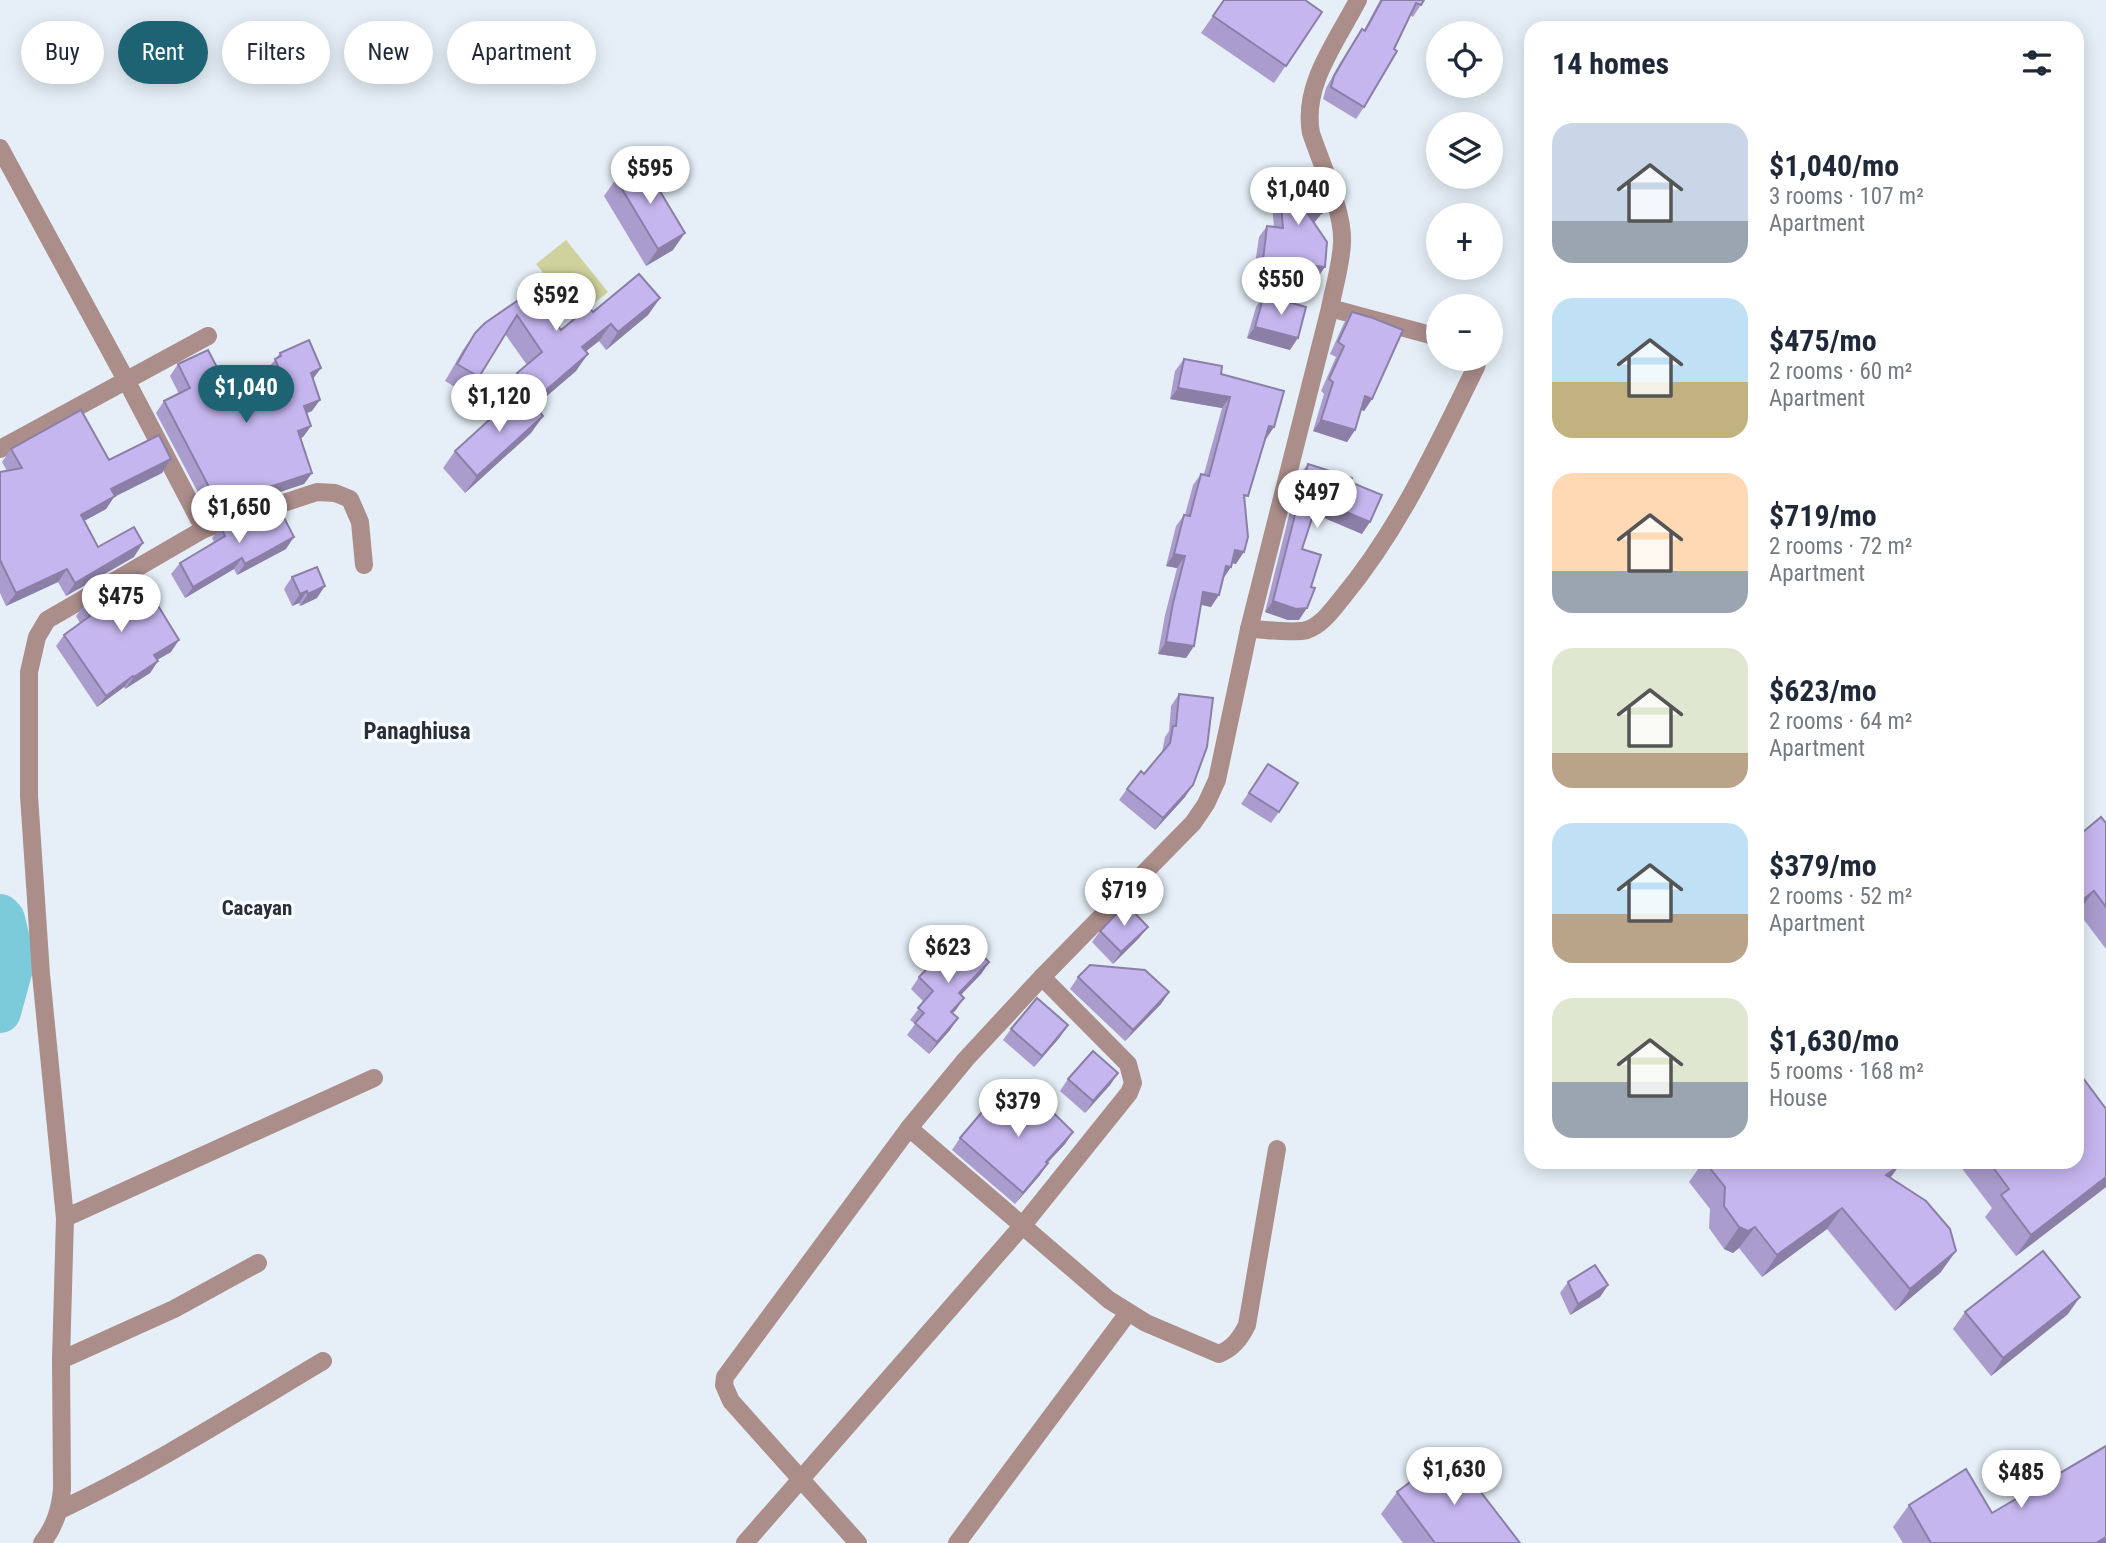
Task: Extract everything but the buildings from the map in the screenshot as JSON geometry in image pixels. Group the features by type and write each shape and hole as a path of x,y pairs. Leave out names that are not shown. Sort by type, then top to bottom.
{"street":[{"path":"858,1543 731,1401 724,1385 725,1377 909,1128 966,1059 1042,977 1193,823 1217,780 1249,629 1330,307 1342,242 1340,222 1311,133 1308,118 1310,102 1316,80 1359,0"},
{"path":"0,148 204,529"},
{"path":"1330,307 1426,334"},
{"path":"0,449 208,336"},
{"path":"1249,629 1306,630 1316,626 1326,616 1371,561 1412,497 1474,371"},
{"path":"42,1543 60,1510 65,1218 34,889 29,796 29,689 37,637 47,620 204,529 317,492 335,492 350,499 360,522 364,565"},
{"path":"745,1543 1023,1225 1129,1093 1133,1083 1128,1064 1042,977"},
{"path":"65,1218 374,1079"},
{"path":"909,1128 1128,1312 1206,1351 1219,1354 1231,1349 1247,1325 1277,1149"},
{"path":"61,1360 174,1309 258,1264"},
{"path":"957,1543 1128,1312"},
{"path":"60,1510 108,1487 184,1444 323,1361"}],"green space":[{"path":"566,240 608,292 578,316 536,264"}],"waterway":[{"path":"0,915 4,919 14,961 0,1012"}],"district":[{"name":"Panaghiusa","path":"417,731"},
{"name":"Cacayan","path":"257,908"}]}
